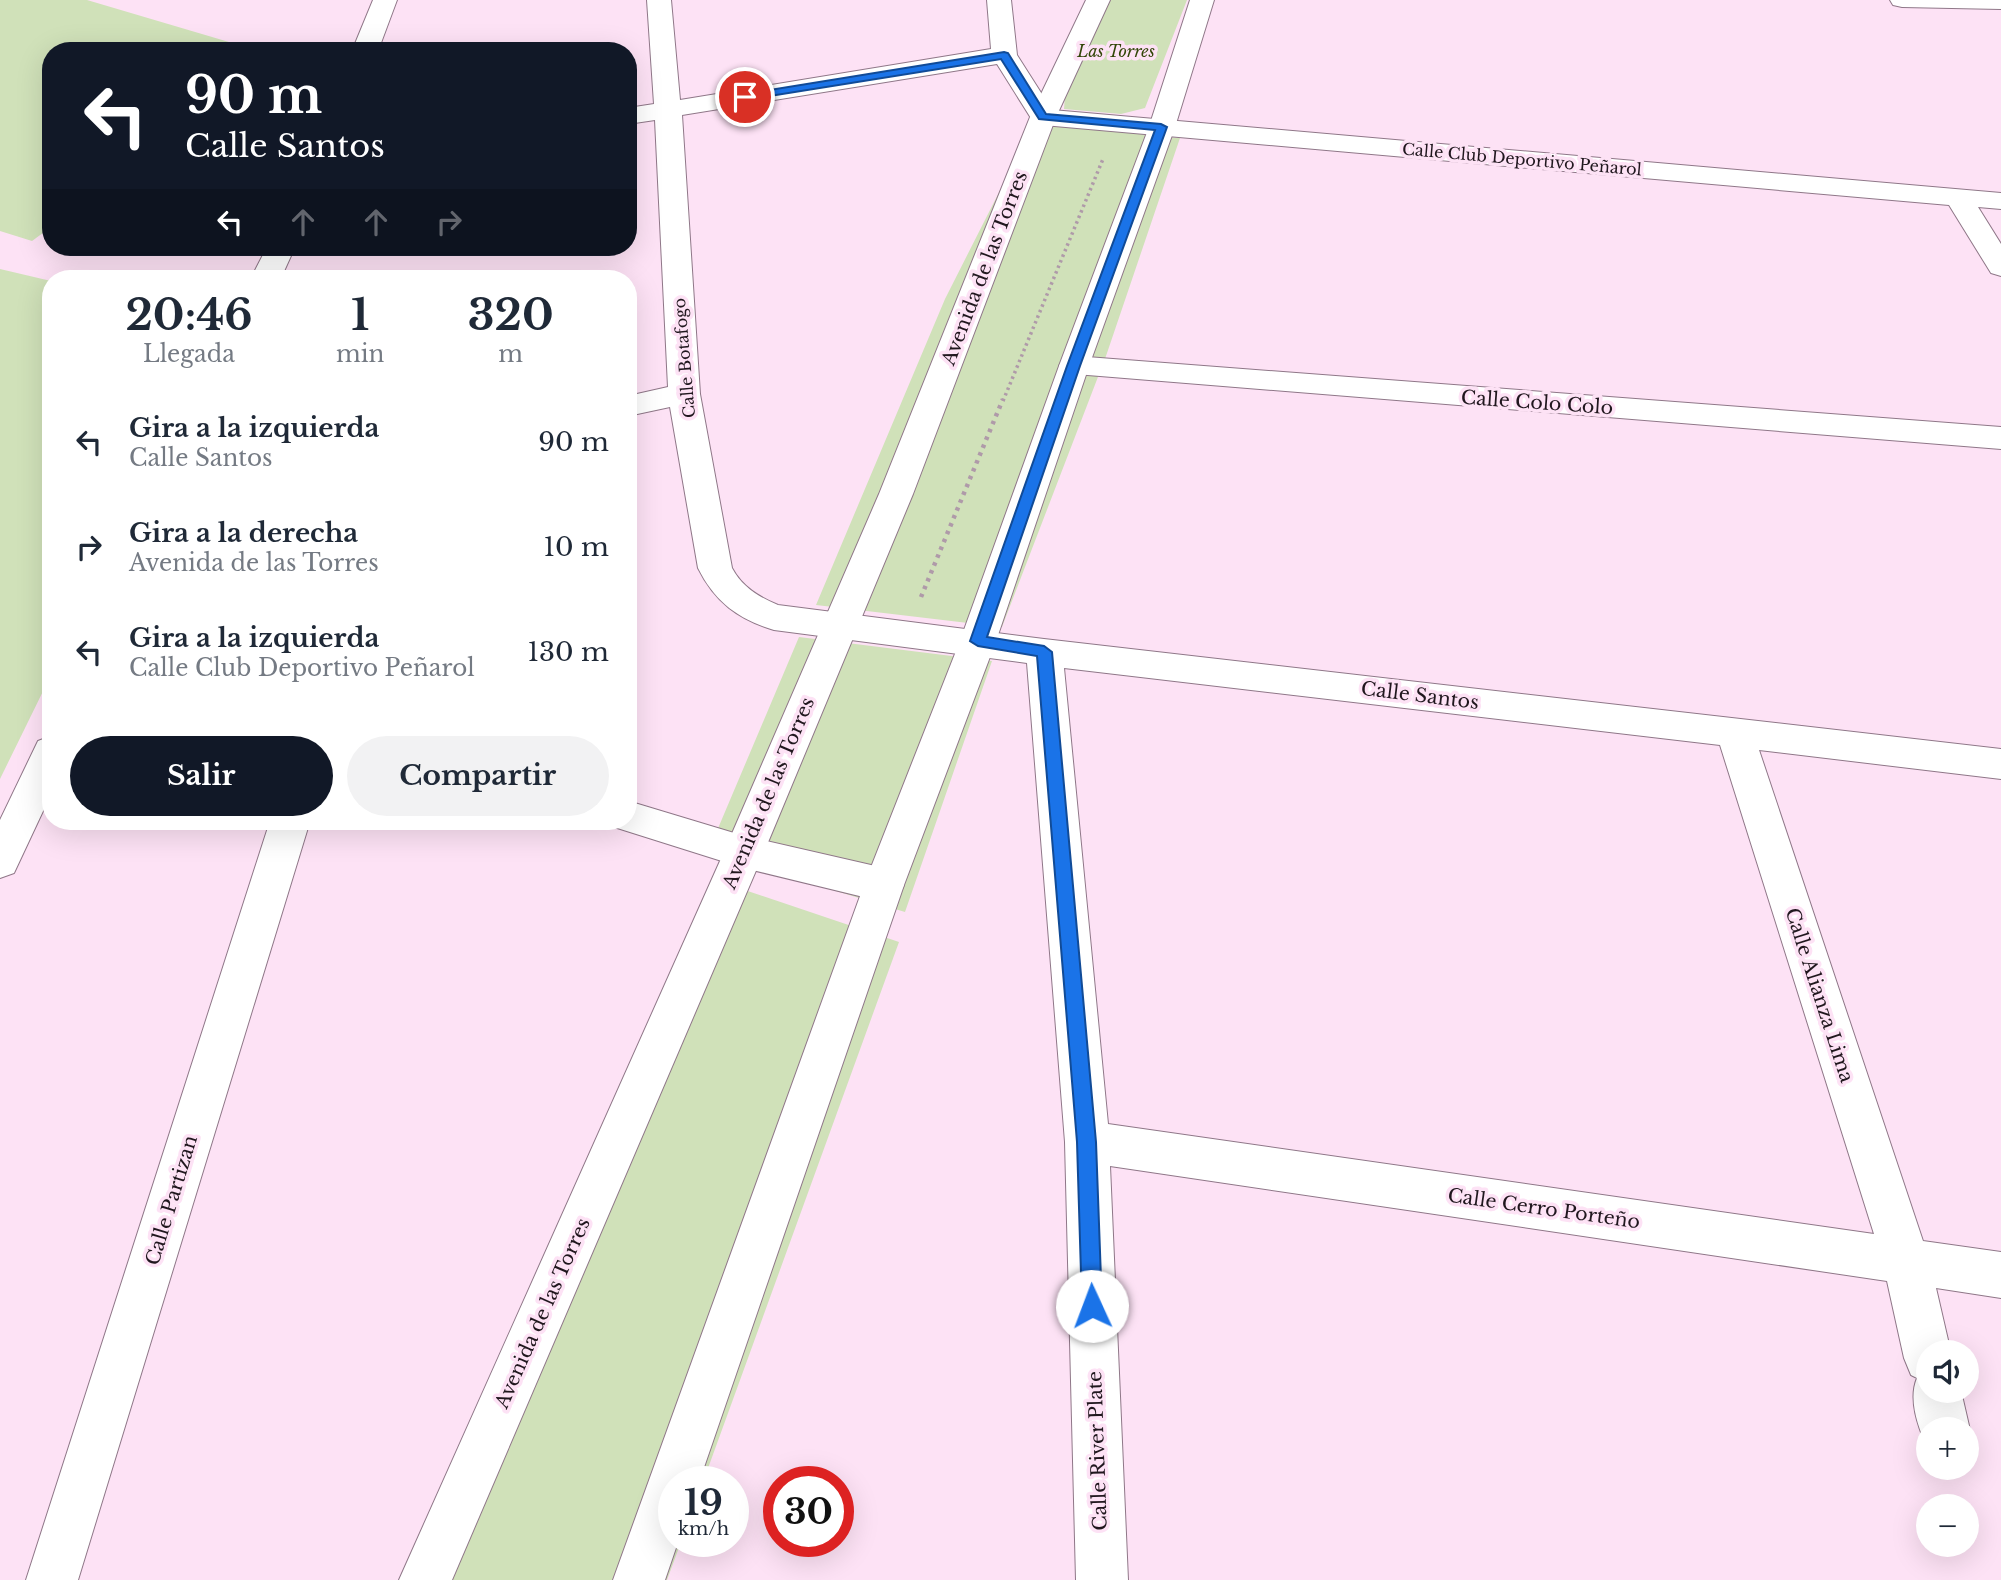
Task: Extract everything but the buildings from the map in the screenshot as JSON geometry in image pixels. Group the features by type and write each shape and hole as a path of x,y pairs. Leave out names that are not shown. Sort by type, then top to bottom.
{"street":[{"path":"369,42 385,0"},
{"name":"Calle Botafogo","path":"659,0 684,394 715,568 720,581 742,603 757,611 774,617 840,624"},
{"path":"999,0 1004,55 1043,117"},
{"name":"Avenida de las Torres","path":"425,1580 744,852 895,494 1043,117 1098,0"},
{"path":"639,1580 884,885 978,641 1161,127 1202,0"},
{"path":"1902,0 2001,2"},
{"path":"637,114 1004,55"},
{"name":"Calle Club Deportivo Peñarol","path":"1043,117 2001,201"},
{"path":"1958,197 2001,267"},
{"name":"Calle Colo Colo","path":"1074,366 2001,438"},
{"path":"637,404 684,394"},
{"name":"Calle Santos","path":"840,624 1044,652 2001,764"},
{"name":"Calle River Plate","path":"1044,652 1087,1142 1102,1580"},
{"name":"Calle Alianza Lima","path":"1734,731 1906,1260 1924,1340"},
{"path":"0,862 42,771"},
{"path":"637,819 744,852 884,885"},
{"name":"Calle Partizan","path":"52,1580 287,830"},
{"name":"Calle Cerro Porteño","path":"1087,1142 2001,1275"}],"path":[{"path":"906,633 1117,124"}],"green space":[{"path":"0,0 87,0 229,42 42,42 42,234 32,241 0,231"},
{"name":"Las Torres","path":"1086,0 1187,0 1145,108 1121,114 1064,109 1069,39"},
{"path":"1034,123 1180,138 1106,356 1002,627 816,605 945,299"},
{"path":"0,269 42,279 42,693 0,779"},
{"path":"799,637 992,661 905,912 708,852"},
{"path":"721,882 899,942 709,1466 658,1466 658,1557 675,1557 667,1580 413,1580"}],"route":[{"path":"745,97 1004,55 1043,117 1161,127 978,641 1044,652 1087,1142 1092,1306"}]}
